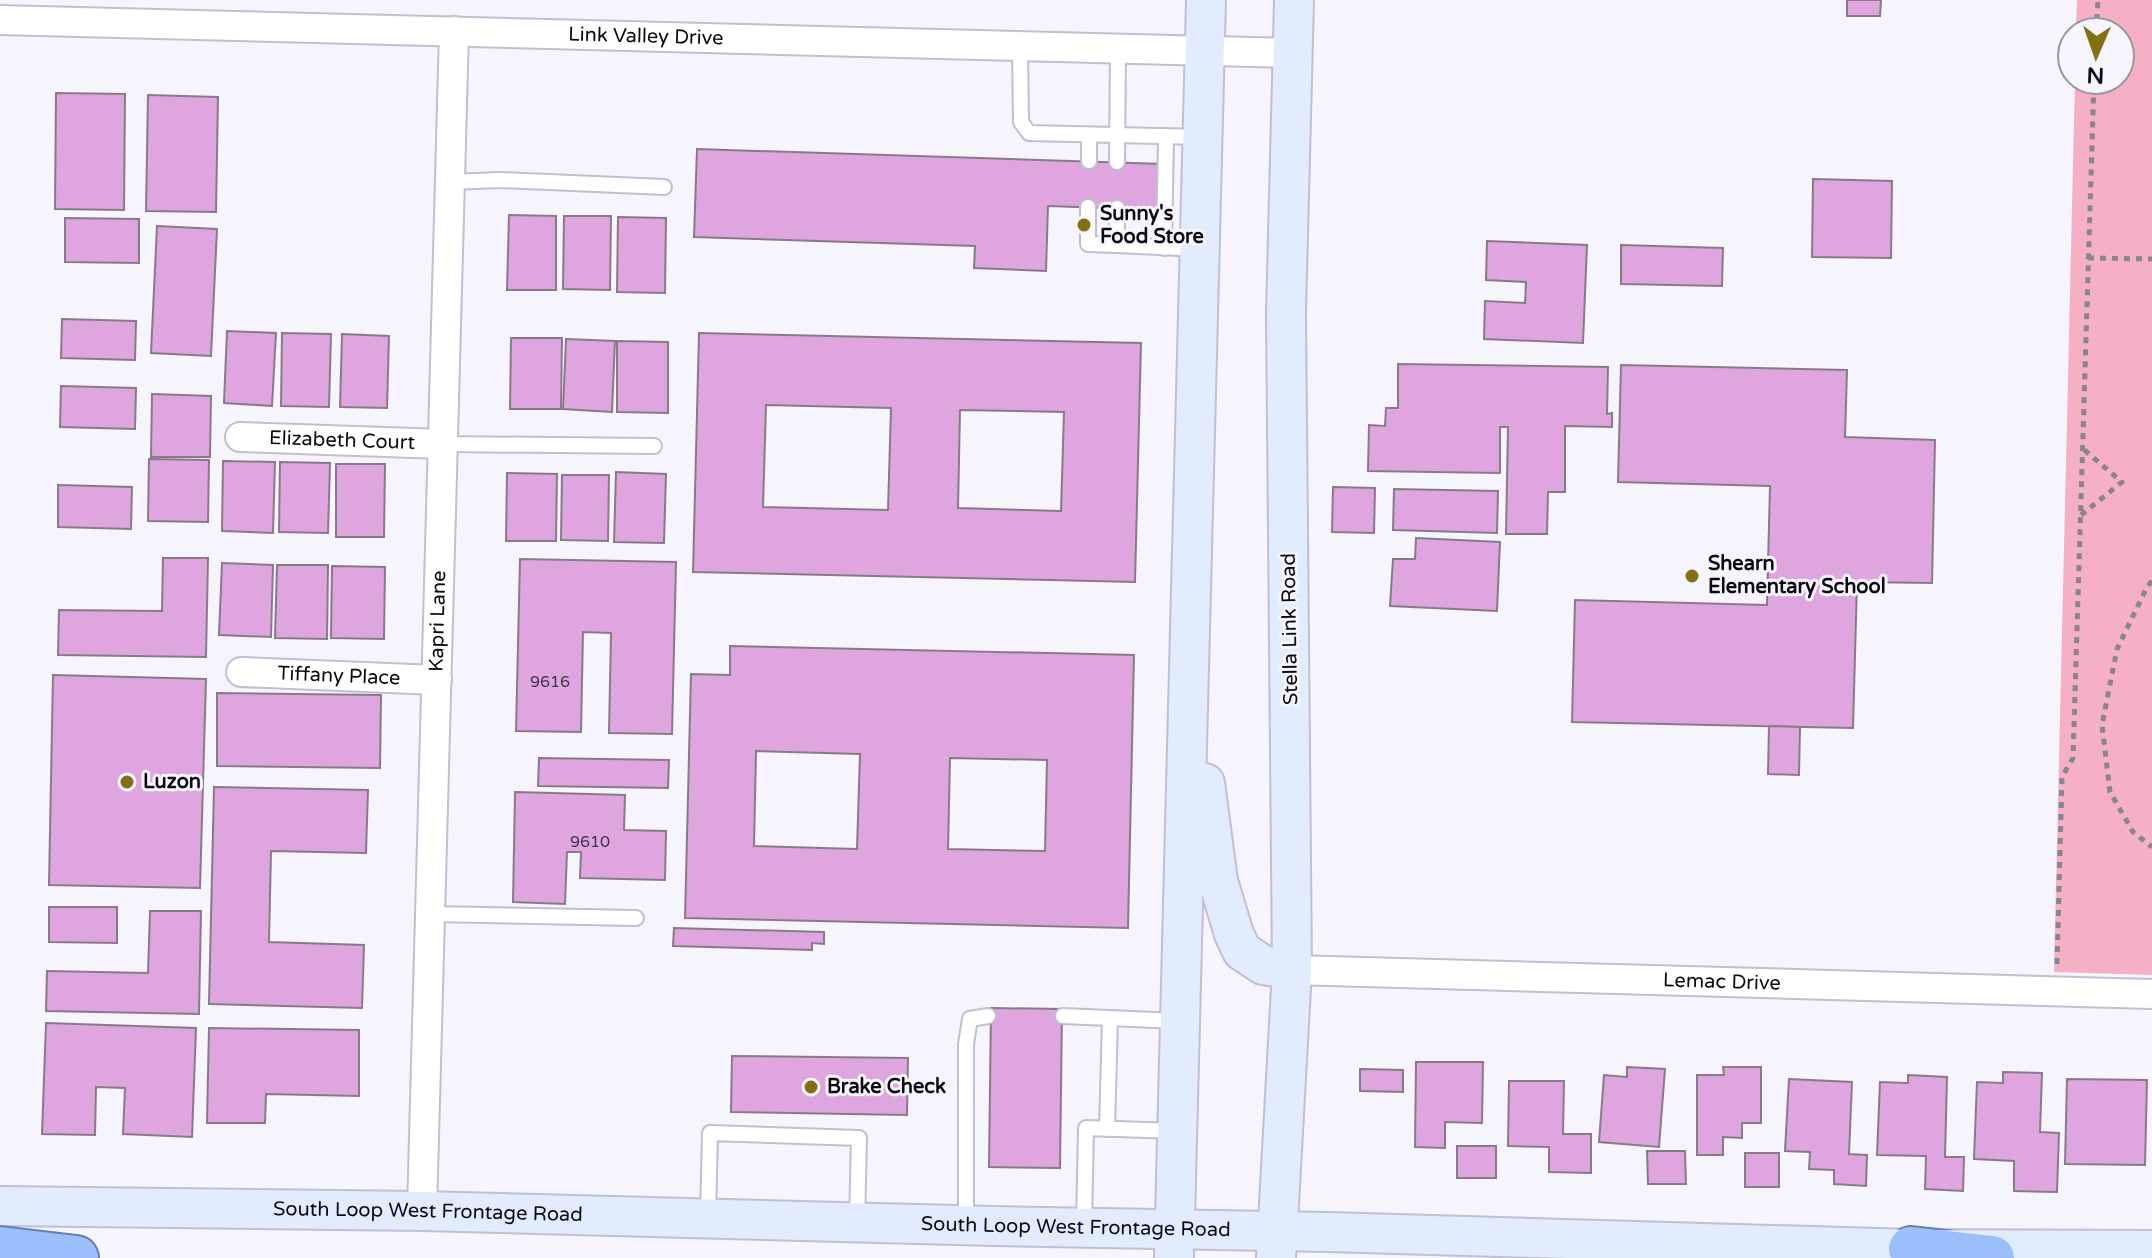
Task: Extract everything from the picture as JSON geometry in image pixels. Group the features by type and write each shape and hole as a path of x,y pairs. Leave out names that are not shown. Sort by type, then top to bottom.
{"highway":[{"path":"0,1249 76,1258"},
{"path":"1911,1249 1992,1258"}],"main road":[{"path":"1175,1243 1189,665 1182,248 1184,137 1205,50 1206,0"},
{"name":"Stella Link Road","path":"1277,1244 1292,970 1286,313 1294,0"},
{"path":"1189,665 1218,881 1230,925 1242,951 1263,965 1292,970"},
{"name":"South Loop West Frontage Road","path":"0,1206 422,1211 1084,1228 1175,1243 2152,1250"},
{"path":"980,1226 1059,1258"}],"street":[{"name":"Link Valley Drive","path":"0,20 1293,53"},
{"name":"Kapri Lane","path":"422,1211 454,31"},
{"name":"Elizabeth Court","path":"240,437 443,444"},
{"name":"Tiffany Place","path":"241,672 437,680"},
{"name":"Lemac Drive","path":"1292,970 2152,994"}],"lane":[{"path":"1020,46 1021,122 1029,133 1184,137"},
{"path":"1117,162 1118,49"},
{"path":"1089,135 1089,161"},
{"path":"450,182 500,180 664,187"},
{"path":"1088,207 1088,244 1182,248"},
{"path":"1117,208 1117,245"},
{"path":"443,444 654,446"},
{"path":"430,914 636,918"},
{"path":"980,1226 966,1044 970,1019 988,1016"},
{"path":"1063,1016 1181,1021"},
{"path":"1107,1129 1110,1019"},
{"path":"1084,1228 1086,1128 1178,1131"},
{"path":"708,1219 710,1133 859,1138 857,1223"}],"path":[{"path":"2056,992 2062,777 2073,758 2093,96"},
{"path":"2088,258 2152,259"},
{"path":"2080,515 2122,482 2082,448"},
{"path":"2152,581 2117,649 2102,725 2110,792 2133,832 2152,847"}],"shaded area":[{"path":"2077,0 2152,0 2152,975 2054,972 2075,96 2136,96 2136,16 2076,16"}],"building":[{"path":"1847,0 1881,0 1880,16 1847,16"},
{"path":"56,93 125,94 124,210 55,209"},
{"path":"148,95 218,97 216,212 146,211"},
{"path":"697,149 1163,164 1162,210 1048,206 1046,271 974,268 975,246 694,237"},
{"path":"1813,179 1892,181 1891,258 1812,257"},
{"path":"509,215 556,216 556,290 507,290"},
{"path":"564,216 611,216 610,290 563,289"},
{"path":"618,217 666,218 665,293 617,292"},
{"path":"65,218 139,219 139,263 65,262"},
{"path":"157,226 217,229 211,356 151,353"},
{"path":"1487,241 1587,245 1583,343 1484,339 1485,301 1525,303 1526,282 1486,280"},
{"path":"1621,245 1723,248 1722,286 1621,284"},
{"path":"62,319 136,321 135,360 61,358"},
{"path":"227,331 276,333 272,406 224,403"},
{"path":"282,333 331,334 329,407 281,406"},
{"path":"699,333 1141,343 1135,582 693,572","holes":["766,405 891,408 888,510 763,507","960,410 1064,412 1061,511 958,508"]},
{"path":"342,334 389,336 387,408 340,407"},
{"path":"511,338 562,338 561,409 510,409"},
{"path":"566,339 615,341 612,412 563,409"},
{"path":"617,341 668,342 668,413 617,412"},
{"path":"1398,364 1608,367 1607,414 1612,413 1612,427 1565,426 1565,492 1548,492 1547,534 1506,534 1508,427 1500,427 1500,473 1368,471 1369,425 1385,426 1386,408 1398,408"},
{"path":"1621,365 1847,370 1845,437 1935,440 1932,583 1857,582 1853,728 1572,722 1575,600 1767,605 1770,486 1618,482"},
{"path":"61,386 136,388 135,429 60,427"},
{"path":"152,394 211,396 210,457 151,457"},
{"path":"149,459 209,460 208,522 148,521"},
{"path":"223,461 275,462 273,533 222,531"},
{"path":"280,462 330,463 328,533 279,532"},
{"path":"336,464 385,464 384,537 336,537"},
{"path":"616,472 666,474 664,543 614,542"},
{"path":"507,473 557,474 556,541 506,541"},
{"path":"562,475 609,475 608,541 561,540"},
{"path":"58,485 132,487 131,529 58,527"},
{"path":"1333,487 1375,488 1374,533 1332,532"},
{"path":"1394,489 1498,491 1497,533 1393,530"},
{"path":"1416,538 1500,542 1497,611 1390,606 1393,559 1415,559"},
{"path":"163,558 208,558 206,657 58,655 59,610 162,611"},
{"path":"520,559 676,562 672,734 609,733 611,633 583,632 581,732 516,731"},
{"path":"222,563 273,565 271,637 219,635"},
{"path":"277,565 328,565 327,639 275,638"},
{"path":"332,566 385,567 384,639 331,638"},
{"path":"730,646 1134,655 1128,928 685,918 691,674 730,675","holes":["756,751 860,754 857,849 754,846","950,758 1047,760 1045,851 948,849"]},
{"name":"Luzon","path":"53,675 206,679 200,888 49,885"},
{"path":"217,693 381,695 380,768 217,766"},
{"path":"1769,726 1800,727 1799,775 1768,774"},
{"path":"539,758 669,760 668,788 538,786"},
{"path":"214,787 368,790 366,853 271,851 269,942 364,945 362,1008 209,1004"},
{"path":"515,792 625,795 624,830 666,831 665,880 580,878 581,852 567,852 565,904 513,902"},
{"path":"49,907 117,907 117,943 49,942"},
{"path":"150,911 201,911 199,1014 46,1011 47,971 148,973"},
{"path":"674,928 824,932 824,944 812,943 812,950 673,946"},
{"path":"991,1008 1062,1009 1060,1168 989,1167"},
{"path":"46,1023 196,1028 192,1137 123,1134 125,1088 96,1087 95,1135 42,1134"},
{"path":"209,1028 359,1030 359,1096 266,1094 265,1123 207,1123"},
{"path":"732,1056 908,1058 907,1115 731,1112"},
{"path":"1416,1062 1483,1062 1482,1123 1445,1122 1445,1148 1415,1147"},
{"path":"1627,1067 1665,1069 1659,1147 1599,1142 1604,1075 1627,1077"},
{"path":"1723,1067 1761,1067 1761,1123 1742,1123 1742,1138 1723,1137 1723,1155 1697,1155 1697,1075 1724,1075"},
{"path":"1360,1069 1403,1070 1403,1092 1360,1091"},
{"path":"2003,1072 2042,1073 2040,1132 2059,1133 2057,1192 2014,1191 2014,1161 1974,1159 1977,1082 2003,1083"},
{"path":"1908,1075 1947,1077 1945,1157 1964,1157 1963,1191 1925,1189 1926,1156 1877,1155 1880,1082 1908,1083"},
{"path":"1789,1079 1852,1082 1849,1154 1867,1155 1866,1186 1834,1184 1834,1170 1809,1169 1810,1152 1785,1151"},
{"path":"2067,1079 2147,1080 2145,1165 2065,1164"},
{"path":"1509,1081 1564,1081 1563,1134 1591,1134 1591,1173 1549,1172 1549,1147 1508,1146"},
{"path":"1457,1146 1496,1146 1496,1178 1457,1178"},
{"path":"1647,1151 1685,1151 1686,1184 1648,1184"},
{"path":"1745,1153 1779,1153 1779,1187 1745,1187"}],"place":[{"name":"Sunny's Food Store","path":"1084,225"},
{"name":"Shearn Elementary School","path":"1692,576"},
{"name":"Luzon","path":"127,782"},
{"name":"Brake Check","path":"811,1087"}]}
